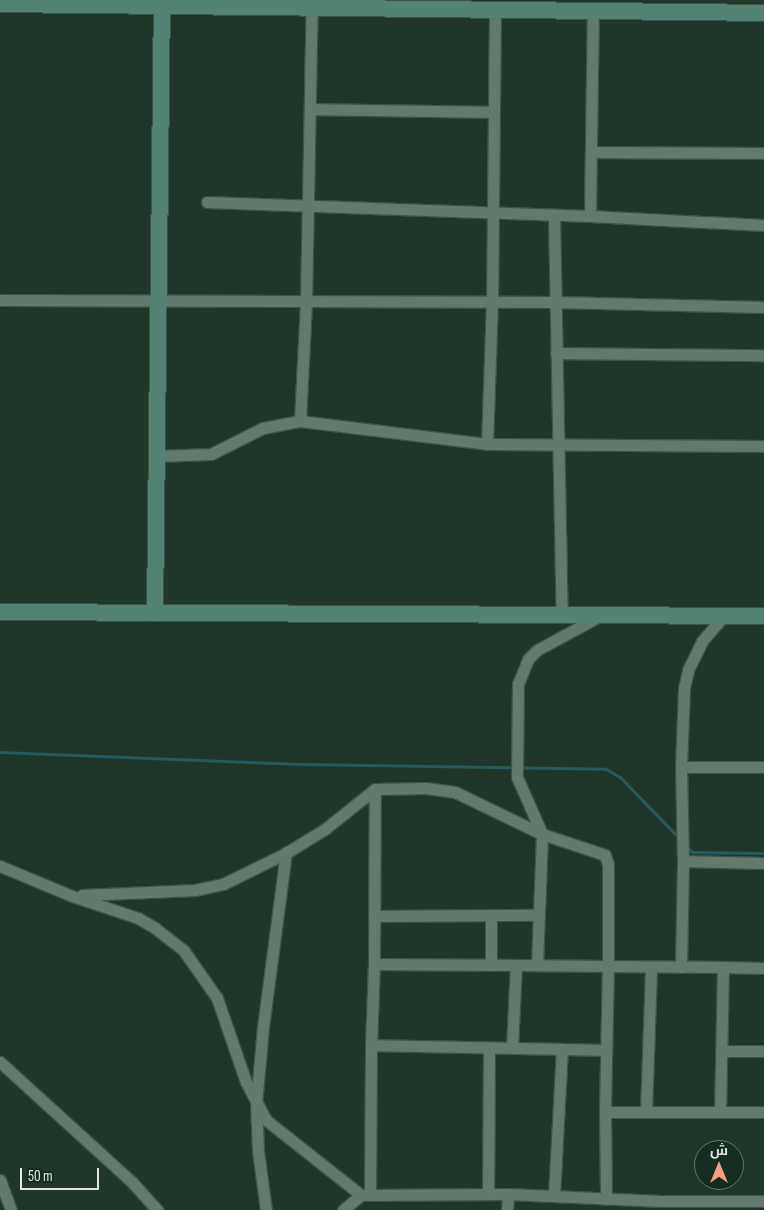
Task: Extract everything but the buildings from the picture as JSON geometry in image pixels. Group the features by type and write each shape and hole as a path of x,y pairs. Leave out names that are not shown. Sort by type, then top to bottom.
{"street":[{"path":"155,613 162,3"},
{"path":"0,4 312,4 495,10 764,13"},
{"path":"300,421 306,302 312,4"},
{"path":"486,444 492,302 491,213 495,10"},
{"path":"590,216 593,10"},
{"path":"310,109 493,112"},
{"path":"592,152 764,153"},
{"path":"207,202 590,216 764,225"},
{"path":"554,215 562,614"},
{"path":"0,300 556,302 764,306"},
{"path":"556,353 764,355"},
{"path":"157,456 205,456 263,428 300,421 486,444 559,443 764,446"},
{"path":"0,612 764,616"},
{"path":"536,965 542,834 518,783 516,771 517,699 522,670 528,659 537,650 604,614"},
{"path":"681,967 683,861 682,708 688,670 702,641 725,615"},
{"path":"681,767 764,767"},
{"path":"72,896 195,890 223,884 286,853 325,829 375,789 426,788 454,792 542,834 601,853 607,858 606,1199"},
{"path":"366,1195 374,964 375,789"},
{"path":"266,1210 258,1151 256,1104 263,1027 286,853"},
{"path":"683,861 764,863"},
{"path":"0,866 72,896 138,918 162,933 184,951 217,998 256,1104 272,1125 366,1195"},
{"path":"491,915 491,965"},
{"path":"374,916 537,915"},
{"path":"374,964 764,968"},
{"path":"512,1048 516,965"},
{"path":"646,1112 651,967"},
{"path":"720,1112 724,967"},
{"path":"371,1044 606,1050"},
{"path":"488,1194 489,1048"},
{"path":"554,1196 562,1049"},
{"path":"721,1050 764,1051"},
{"path":"0,1062 132,1182 157,1210"},
{"path":"605,1112 764,1112"},
{"path":"0,1180 11,1210"},
{"path":"343,1210 366,1195 508,1194 606,1199 660,1206 761,1204"},
{"path":"508,1194 508,1210"},
{"path":"581,1198 581,1210"}],"waterway":[{"path":"0,752 302,764 606,769 620,777 679,838"},
{"path":"685,844 692,852 764,853"}]}
